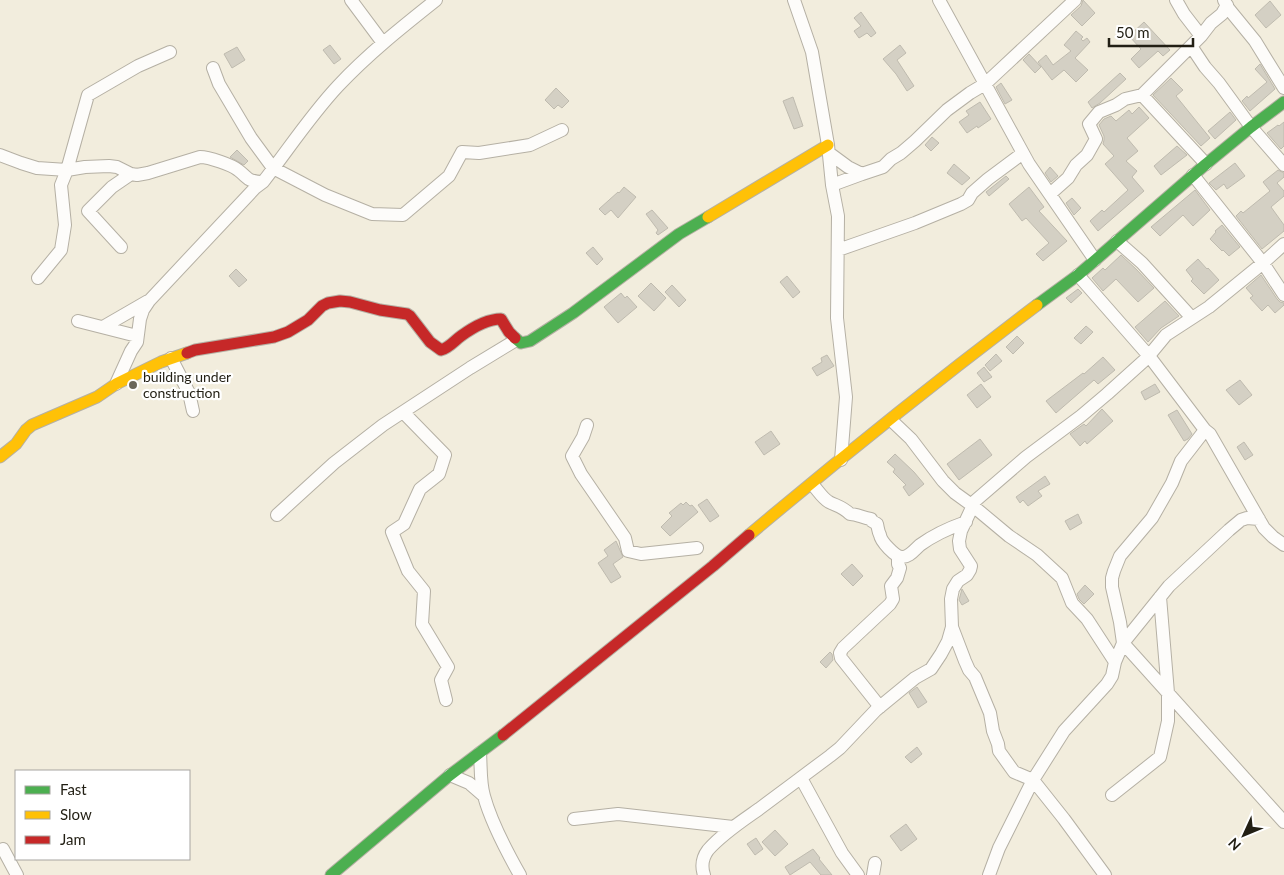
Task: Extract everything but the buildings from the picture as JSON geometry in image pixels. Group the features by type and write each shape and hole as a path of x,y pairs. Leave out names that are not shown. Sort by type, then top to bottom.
{"main road":[{"path":"331,875 450,775 713,566 984,345 1078,275 1193,174 1284,102"},
{"path":"0,457 16,444 32,425 97,397 116,384 161,362 195,350 274,337 299,326 328,303 350,302 380,310 407,314 414,320 430,342 441,350 461,336 494,319 501,320 516,340 521,343 530,342 573,313 679,234 828,149"}],"street":[{"path":"351,0 383,43"},
{"path":"116,384 137,342 140,319 149,301 255,188 263,182 321,105 339,85 383,43 436,0"},
{"path":"794,0 812,52 838,216 837,318 846,397 841,460"},
{"path":"939,0 1029,164 1095,260"},
{"path":"832,185 882,168 915,141 947,110 985,84 1074,0"},
{"path":"1176,0 1201,36"},
{"path":"1050,194 1068,178 1076,165 1087,155 1096,139 1089,124 1099,112 1116,106 1125,99 1142,95 1201,36 1211,23 1222,14 1226,2"},
{"path":"1226,2 1255,41 1284,88"},
{"path":"1191,46 1251,127 1284,165"},
{"path":"38,278 61,250 65,225 61,185 88,95 138,66 170,52"},
{"path":"213,68 219,84 251,138 274,168 325,195 372,214 403,215 449,176 462,152 479,153 530,145 562,130"},
{"path":"1142,95 1206,164"},
{"path":"828,149 848,166 862,174"},
{"path":"838,250 915,223 961,204 968,200 972,193 988,179 1023,153"},
{"path":"0,155 36,168 67,170 109,166 137,175 200,157 206,157 238,169 250,181 263,182"},
{"path":"121,247 88,211 112,188 131,174"},
{"path":"1193,174 1263,263 1284,295"},
{"path":"1117,241 1142,264 1192,318"},
{"path":"704,875 702,862 708,850 733,828 840,748 876,710 915,678 931,668 948,641 952,627 951,599 953,589 958,581 967,575 970,570 971,566 960,550 959,541 975,501 1026,457 1107,394 1149,356 1166,335 1209,307 1284,244"},
{"path":"1078,275 1149,356 1210,434 1264,528 1284,545"},
{"path":"103,327 149,301"},
{"path":"78,321 137,336"},
{"path":"277,515 334,463 382,425 516,340"},
{"path":"171,358 189,393 193,411"},
{"path":"403,412 445,455 439,474 420,489 404,524 392,532 408,571 424,591 422,624 448,667 441,680 446,700"},
{"path":"891,420 911,440 943,481 955,493 1022,546 1037,555 1062,578 1072,603 1087,619 1115,662"},
{"path":"587,424 583,437 572,456 625,538 628,551 641,554 697,548"},
{"path":"1205,430 1181,462 1172,483 1152,518 1120,556 1114,571 1112,587 1123,643 1284,822"},
{"path":"812,484 828,502 842,507 850,514 871,518 877,524 883,543 898,557 904,558 939,532 966,522"},
{"path":"990,875 999,848 1033,780 1064,731 1107,684 1112,676 1115,662 1123,643 1169,586 1236,524 1247,518 1259,519"},
{"path":"880,707 841,658 840,653 890,604 893,599 891,586 897,578 900,568 898,557"},
{"path":"1112,795 1160,757 1168,721 1168,693 1160,597"},
{"path":"952,627 965,661 975,677 990,713 999,751 1014,772 1033,780 1104,875"},
{"path":"480,753 484,796 494,822 520,875"},
{"path":"450,775 469,784 484,796"},
{"path":"801,778 842,853 858,875"},
{"path":"574,819 618,814 733,828"},
{"path":"3,849 17,875"}],"traffic: fast":[{"path":"1037,305 1078,275 1206,164 1284,102"},
{"path":"515,338 521,343 530,341 573,313 679,234 708,217"},
{"path":"331,875 450,775 503,735"}],"traffic: slow":[{"path":"708,217 828,145"},
{"path":"749,535 892,418 1037,305"},
{"path":"0,457 16,444 32,425 97,397 116,384 161,362 187,353"}],"traffic: jam":[{"path":"187,353 195,350 274,337 288,332 308,320 322,306 340,301 407,314 430,342 441,350 475,327 496,319 501,319 515,338"},
{"path":"503,735 749,535"}],"place":[{"name":"building under construction","path":"133,385"}]}
